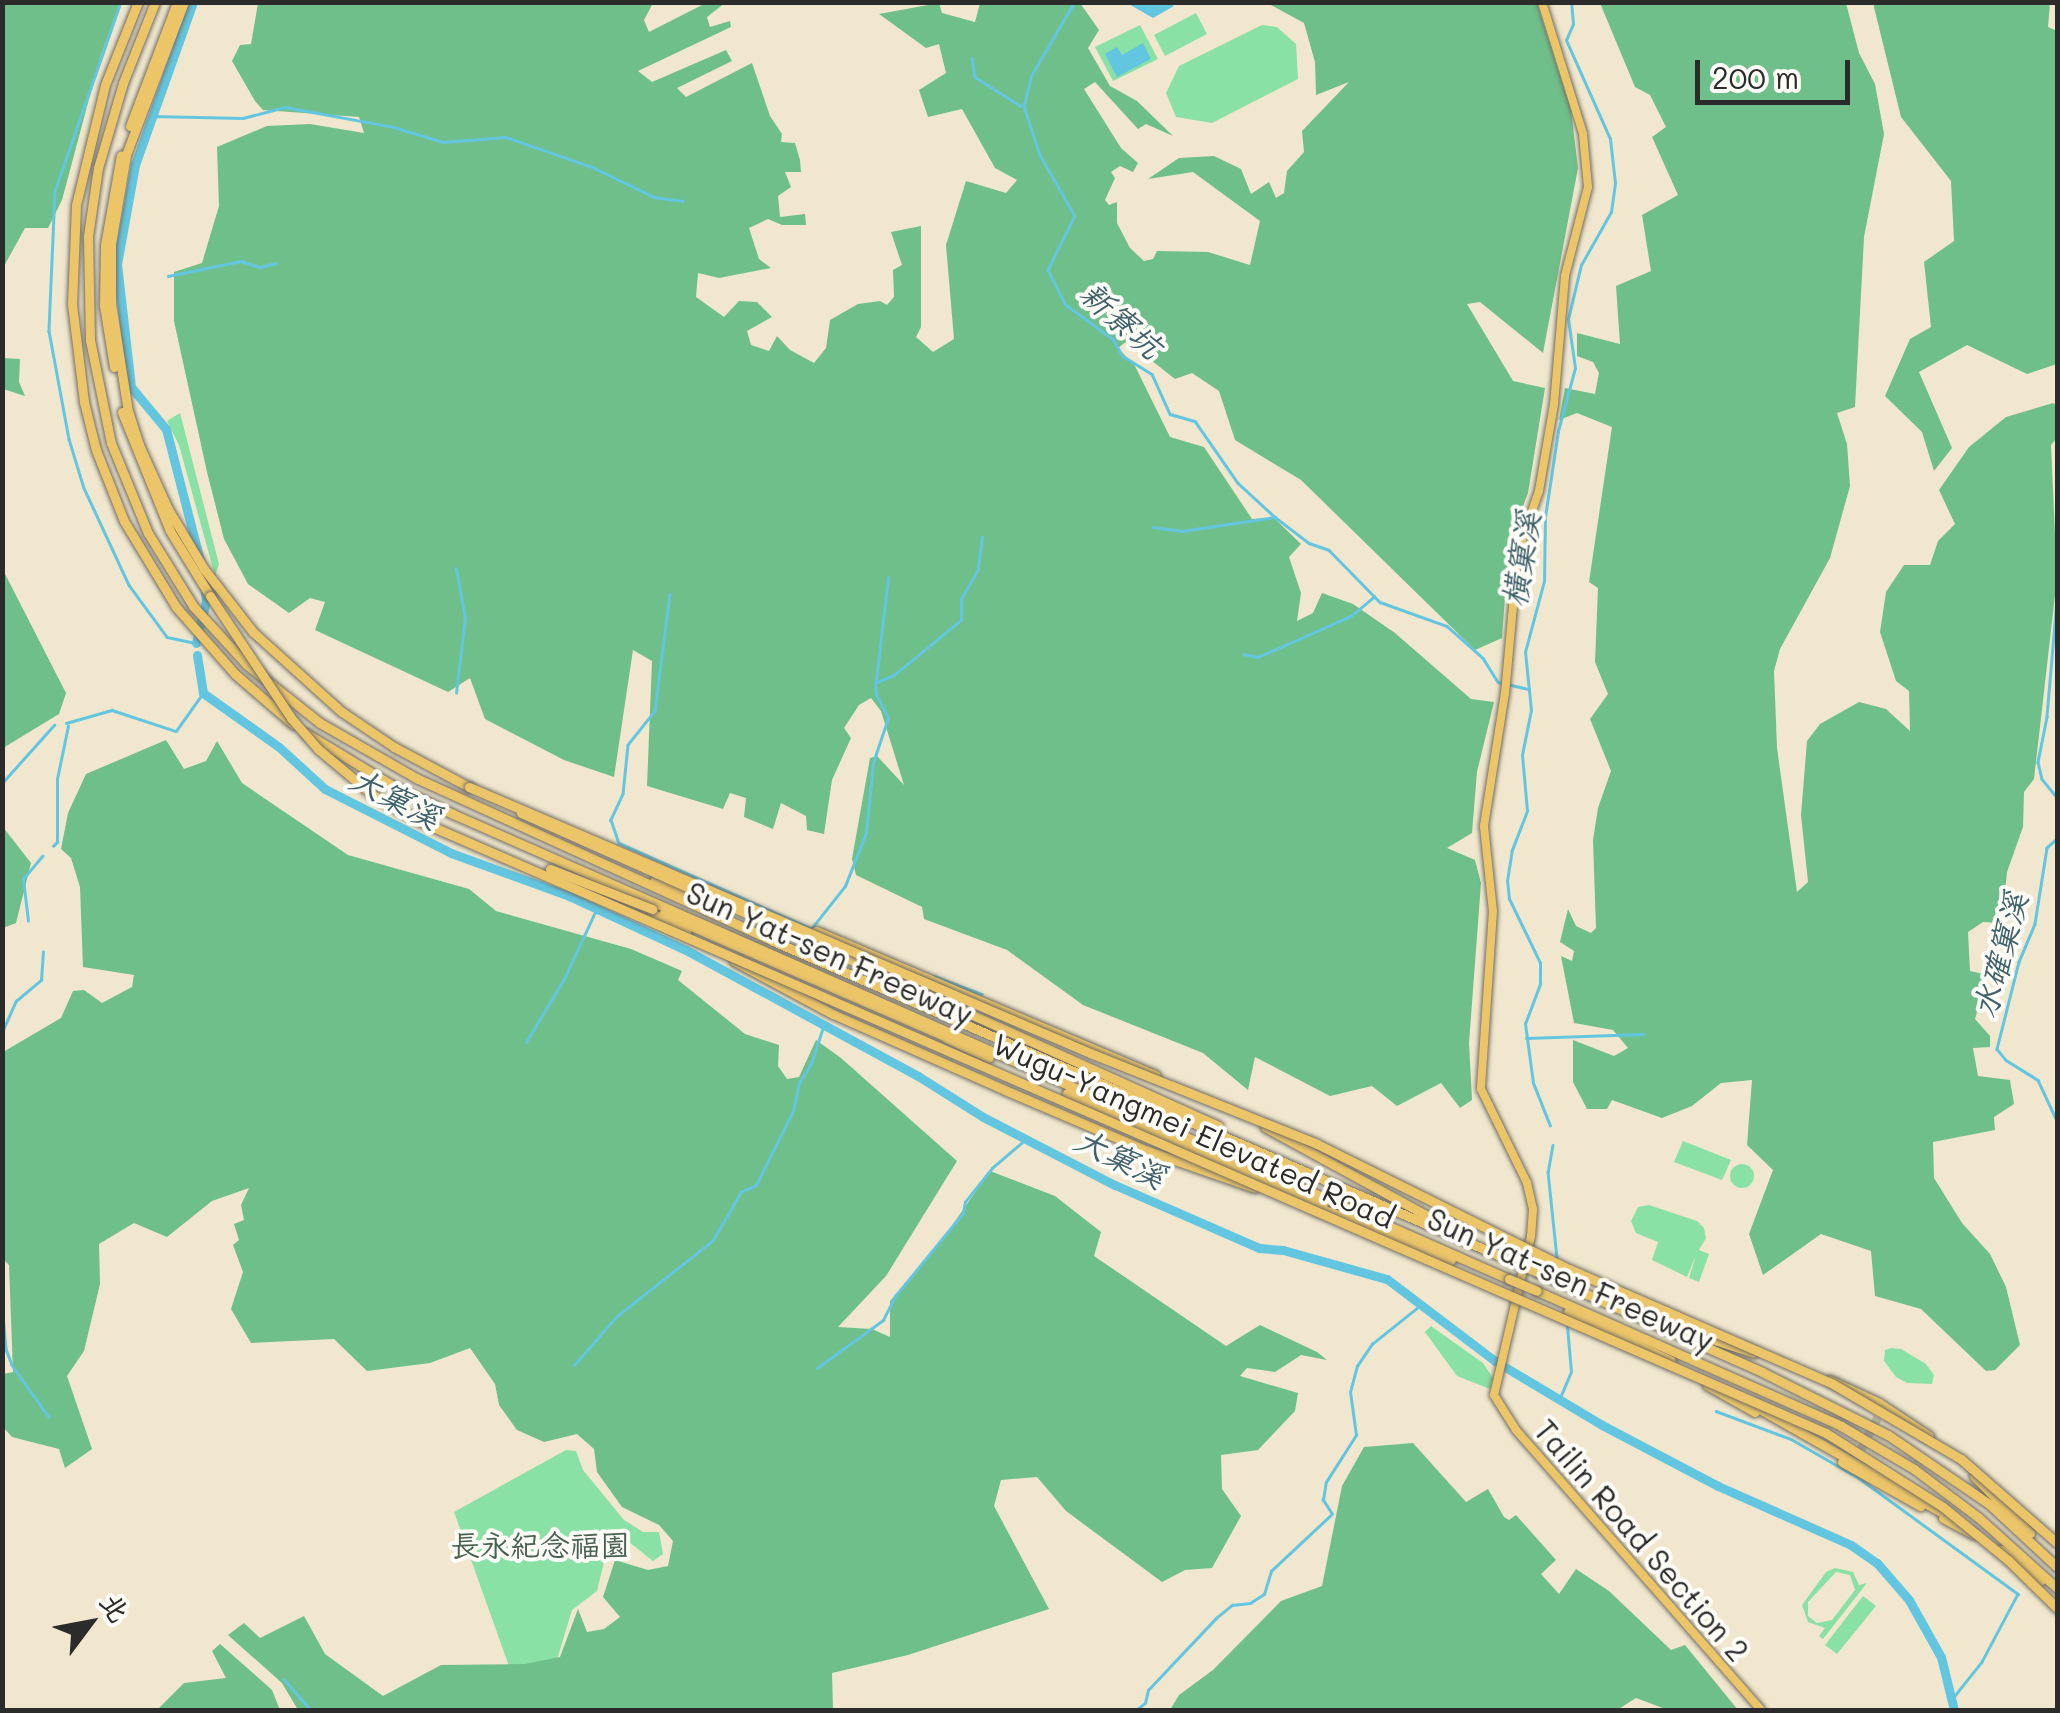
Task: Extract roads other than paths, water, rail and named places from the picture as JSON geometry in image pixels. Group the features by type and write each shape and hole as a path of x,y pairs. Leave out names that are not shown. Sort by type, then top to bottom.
{"highway":[{"name":"Sun Yat-sen Freeway","path":"138,2 104,85 76,205 72,304 76,355 96,450 124,521 184,617 260,698 344,758 438,807 1842,1426 1930,1481 1978,1517 2058,1592"},
{"name":"Sun Yat-sen Freeway","path":"155,2 123,83 98,168 88,236 86,302 100,402 122,474 148,533 192,606 214,633 278,690 369,754 598,861 1481,1247 1888,1435 1989,1504 2058,1566"},
{"name":"Wugu-Yangmei Elevated Road","path":"176,2 134,110 112,188 105,245 104,305 122,412 132,445 170,531 291,718 318,749 373,795 415,819 1826,1433 1943,1508 2009,1561 2058,1609"},
{"name":"Wugu-Yangmei Elevated Road","path":"184,2 126,154 112,244 110,303 128,411 168,509 204,569 272,652 368,730 468,787 1151,1079 1317,1144 1569,1269 1832,1384 1961,1459 2058,1544"},
{"path":"468,787 1146,1090 1269,1154"},
{"path":"486,848 564,873 748,951 1508,1282"},
{"path":"553,858 795,996 894,1041 1146,1150 1372,1226"},
{"path":"598,861 819,932 1051,1028 1243,1114 1481,1247"},
{"path":"946,1038 1014,1064"},
{"path":"1536,1294 2004,1552"},
{"path":"1626,1312 1850,1386 1956,1458 2058,1566"},
{"path":"1582,1318 1702,1378 1854,1462 2004,1552 2058,1592"},
{"path":"1854,1462 1861,1449"}],"main road":[{"path":"1542,2 1583,134 1588,186 1563,290 1554,404 1539,491 1518,550 1507,676 1484,826 1493,911 1480,1076 1488,1110 1527,1182 1532,1209 1531,1236 1494,1396 1500,1410 1761,1710"}],"water":[{"path":"1127,3 1169,3 1174,6 1153,18"},
{"path":"1143,43 1151,59 1117,77 1105,54 1117,47 1122,55"}],"waterway":[{"path":"121,2 55,192 49,331 69,439 84,488 129,585 167,637 196,643"},
{"path":"193,2 135,165 117,264 131,387 166,429 200,560"},
{"name":"新寮坑","path":"1075,2 1032,75 1024,106 1040,155 1075,216 1048,270 1065,304 1113,339 1123,356 1152,374 1170,414 1195,421 1238,483 1275,517 1309,543 1329,550 1380,602 1447,626 1483,658 1498,682 1528,689"},
{"name":"橫窠溪","path":"1550,1126 1533,1083 1525,1024 1540,984 1540,963 1509,899 1507,881 1512,850 1527,811 1522,755 1531,710 1525,652 1544,581 1545,517 1558,431 1575,368 1568,319 1581,265 1611,212 1615,183 1610,139 1566,40 1573,24 1571,2"},
{"path":"972,58 975,77 1021,106"},
{"path":"151,116 243,118 285,107 394,127 443,142 506,137 592,167 654,197 683,201"},
{"path":"168,276 241,261 260,267 276,263"},
{"path":"1153,527 1182,531 1275,517"},
{"path":"815,930 811,929 845,886 866,833 873,763 888,718 875,683 894,675 961,620 961,599 978,569 982,537"},
{"path":"456,569 465,618 456,693"},
{"path":"876,681 888,578"},
{"path":"196,643 206,601 204,585"},
{"name":"水確窠溪","path":"2058,588 2047,717 2038,762 2042,779 2058,799"},
{"path":"670,594 655,711 628,745 623,794 611,820 619,843 810,928"},
{"path":"1243,654 1258,657 1351,616 1374,597"},
{"name":"大窠溪","path":"197,655 203,693 279,747 325,789 451,853 569,896 686,950 918,1076 983,1117 1115,1185 1259,1248 1283,1250 1387,1279 1495,1361 1602,1425 1718,1486 1851,1545 1877,1563 1909,1600 1941,1657 1954,1710"},
{"path":"66,723 112,710 176,731 203,693"},
{"path":"2,783 54,725"},
{"path":"53,846 57,842 57,779 68,726"},
{"name":"水確窠溪","path":"2058,838 2047,848 2035,924 2019,962 1997,1049 2006,1060 2038,1080 2058,1123"},
{"path":"28,921 23,879 42,856"},
{"path":"526,1042 564,979 597,908"},
{"path":"2,1032 16,1001 41,980 43,952"},
{"path":"934,976 982,994"},
{"path":"574,1365 616,1317 713,1240 741,1192 756,1185 793,1111 799,1083 811,1064 824,1024"},
{"path":"1526,1038 1643,1034"},
{"path":"817,1368 883,1320 896,1295 963,1213 965,1202 992,1168 1026,1139"},
{"name":"橫窠溪","path":"1553,1145 1548,1172 1557,1258"},
{"path":"2,1304 6,1349 12,1365 49,1417"},
{"path":"1136,1710 1145,1703 1148,1690 1216,1618 1232,1605 1250,1603 1264,1594 1271,1571 1332,1514 1323,1500 1326,1482 1356,1435 1350,1392 1357,1366 1372,1344 1422,1304"},
{"name":"橫窠溪","path":"1559,1400 1571,1372 1567,1326"},
{"path":"1716,1411 1791,1439 1859,1478 2018,1594 1982,1662 1951,1701"},
{"path":"284,1679 311,1710"}],"tunnel":[{"path":"1861,1449 1879,1415"}],"park label":[{"name":"長永紀念福園","path":"540,1544"}]}
